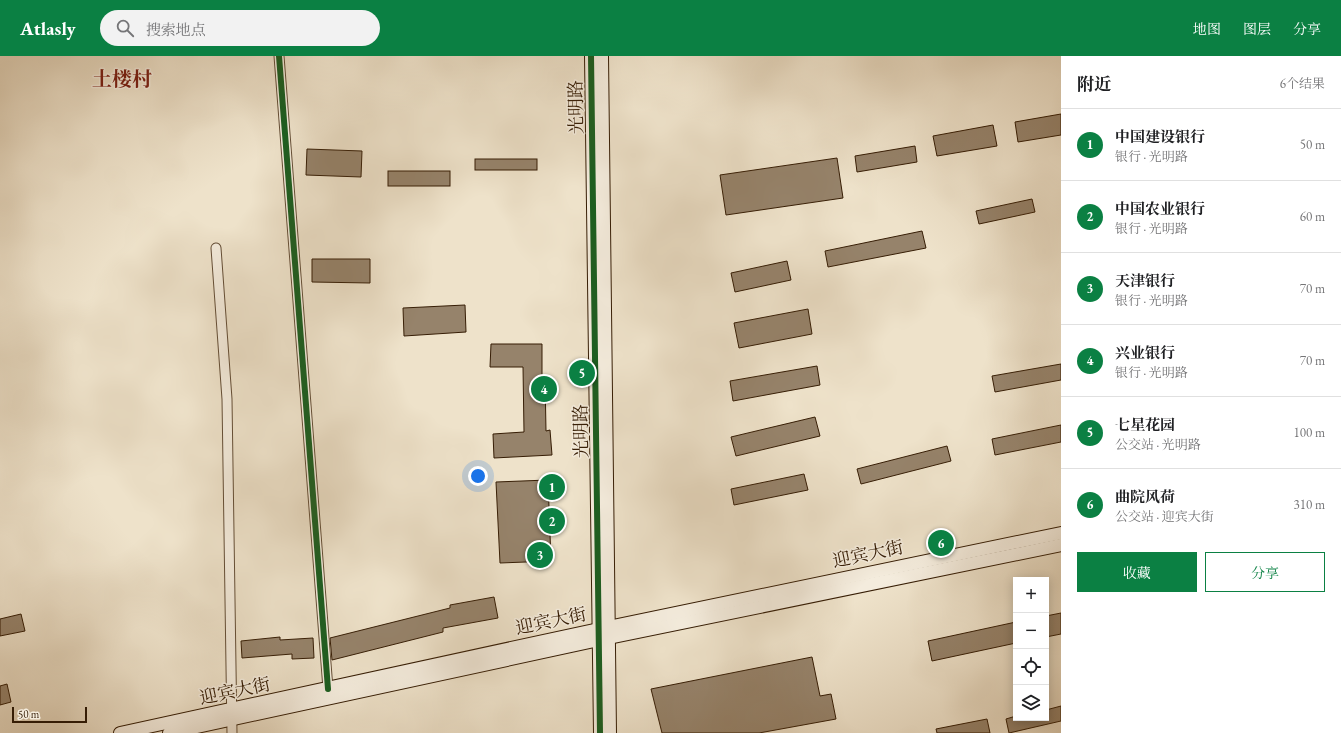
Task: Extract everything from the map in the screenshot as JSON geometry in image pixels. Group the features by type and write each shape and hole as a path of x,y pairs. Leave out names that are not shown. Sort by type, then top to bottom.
{"main road":[{"name":"光明路","path":"591,56 604,634 610,733"},
{"name":"光明路","path":"600,733 604,634 602,56"},
{"name":"迎宾大街","path":"120,733 231,715 1061,533"},
{"name":"迎宾大街","path":"169,733 328,689 1061,545"}],"street":[{"path":"279,56 328,689"},
{"path":"216,248 227,399 232,733"}],"building":[{"path":"1061,114 1061,135 1018,142 1015,122"},
{"path":"993,125 997,146 937,156 933,136"},
{"path":"915,146 917,162 857,172 855,156"},
{"path":"307,149 362,151 361,177 306,175"},
{"path":"837,158 843,198 726,215 720,175"},
{"path":"475,159 537,159 537,170 475,170"},
{"path":"388,171 450,171 450,186 388,186"},
{"path":"1032,199 1035,212 979,224 976,211"},
{"path":"922,231 926,248 828,267 825,251"},
{"path":"312,259 370,259 370,283 312,282"},
{"path":"787,261 791,280 735,292 731,273"},
{"path":"465,305 466,332 404,336 403,308"},
{"path":"808,309 812,334 739,348 734,323"},
{"path":"491,344 542,344 542,377 545,377 546,431 550,430 552,455 494,458 493,434 524,432 523,367 490,367"},
{"path":"1061,364 1061,380 995,392 992,376"},
{"path":"817,366 820,385 733,401 730,381"},
{"path":"815,417 820,436 736,456 731,437"},
{"path":"1061,425 1061,442 995,455 992,439"},
{"path":"947,446 951,461 861,484 857,469"},
{"path":"804,474 808,490 734,505 731,489"},
{"path":"548,480 551,561 500,563 496,482"},
{"path":"494,597 498,618 443,628 443,632 332,660 330,638 450,608 450,605"},
{"path":"1061,613 1061,634 1049,636 1049,615"},
{"path":"21,614 25,631 0,636 0,619"},
{"path":"1013,623 1013,644 932,661 928,641"},
{"path":"280,637 280,640 313,638 314,658 292,659 292,654 242,658 241,641"},
{"path":"812,657 820,696 831,694 836,719 759,733 662,733 651,689"},
{"path":"7,684 11,702 0,705 0,686"},
{"path":"1061,706 1061,721 1009,733 1006,719 1013,717 1013,721 1049,721 1049,709"},
{"path":"987,719 990,733 937,733 936,729"}],"cycle path":[{"path":"279,56 328,689"},
{"path":"591,56 600,733"}],"place":[{"name":"七星花园","path":"582,373"},
{"name":"兴业银行","path":"544,389"},
{"name":"中国建设银行","path":"552,487"},
{"name":"中国农业银行","path":"552,521"},
{"name":"曲院风荷","path":"941,543"},
{"name":"天津银行","path":"540,555"}],"district":[{"name":"土楼村","path":"122,79"}]}
